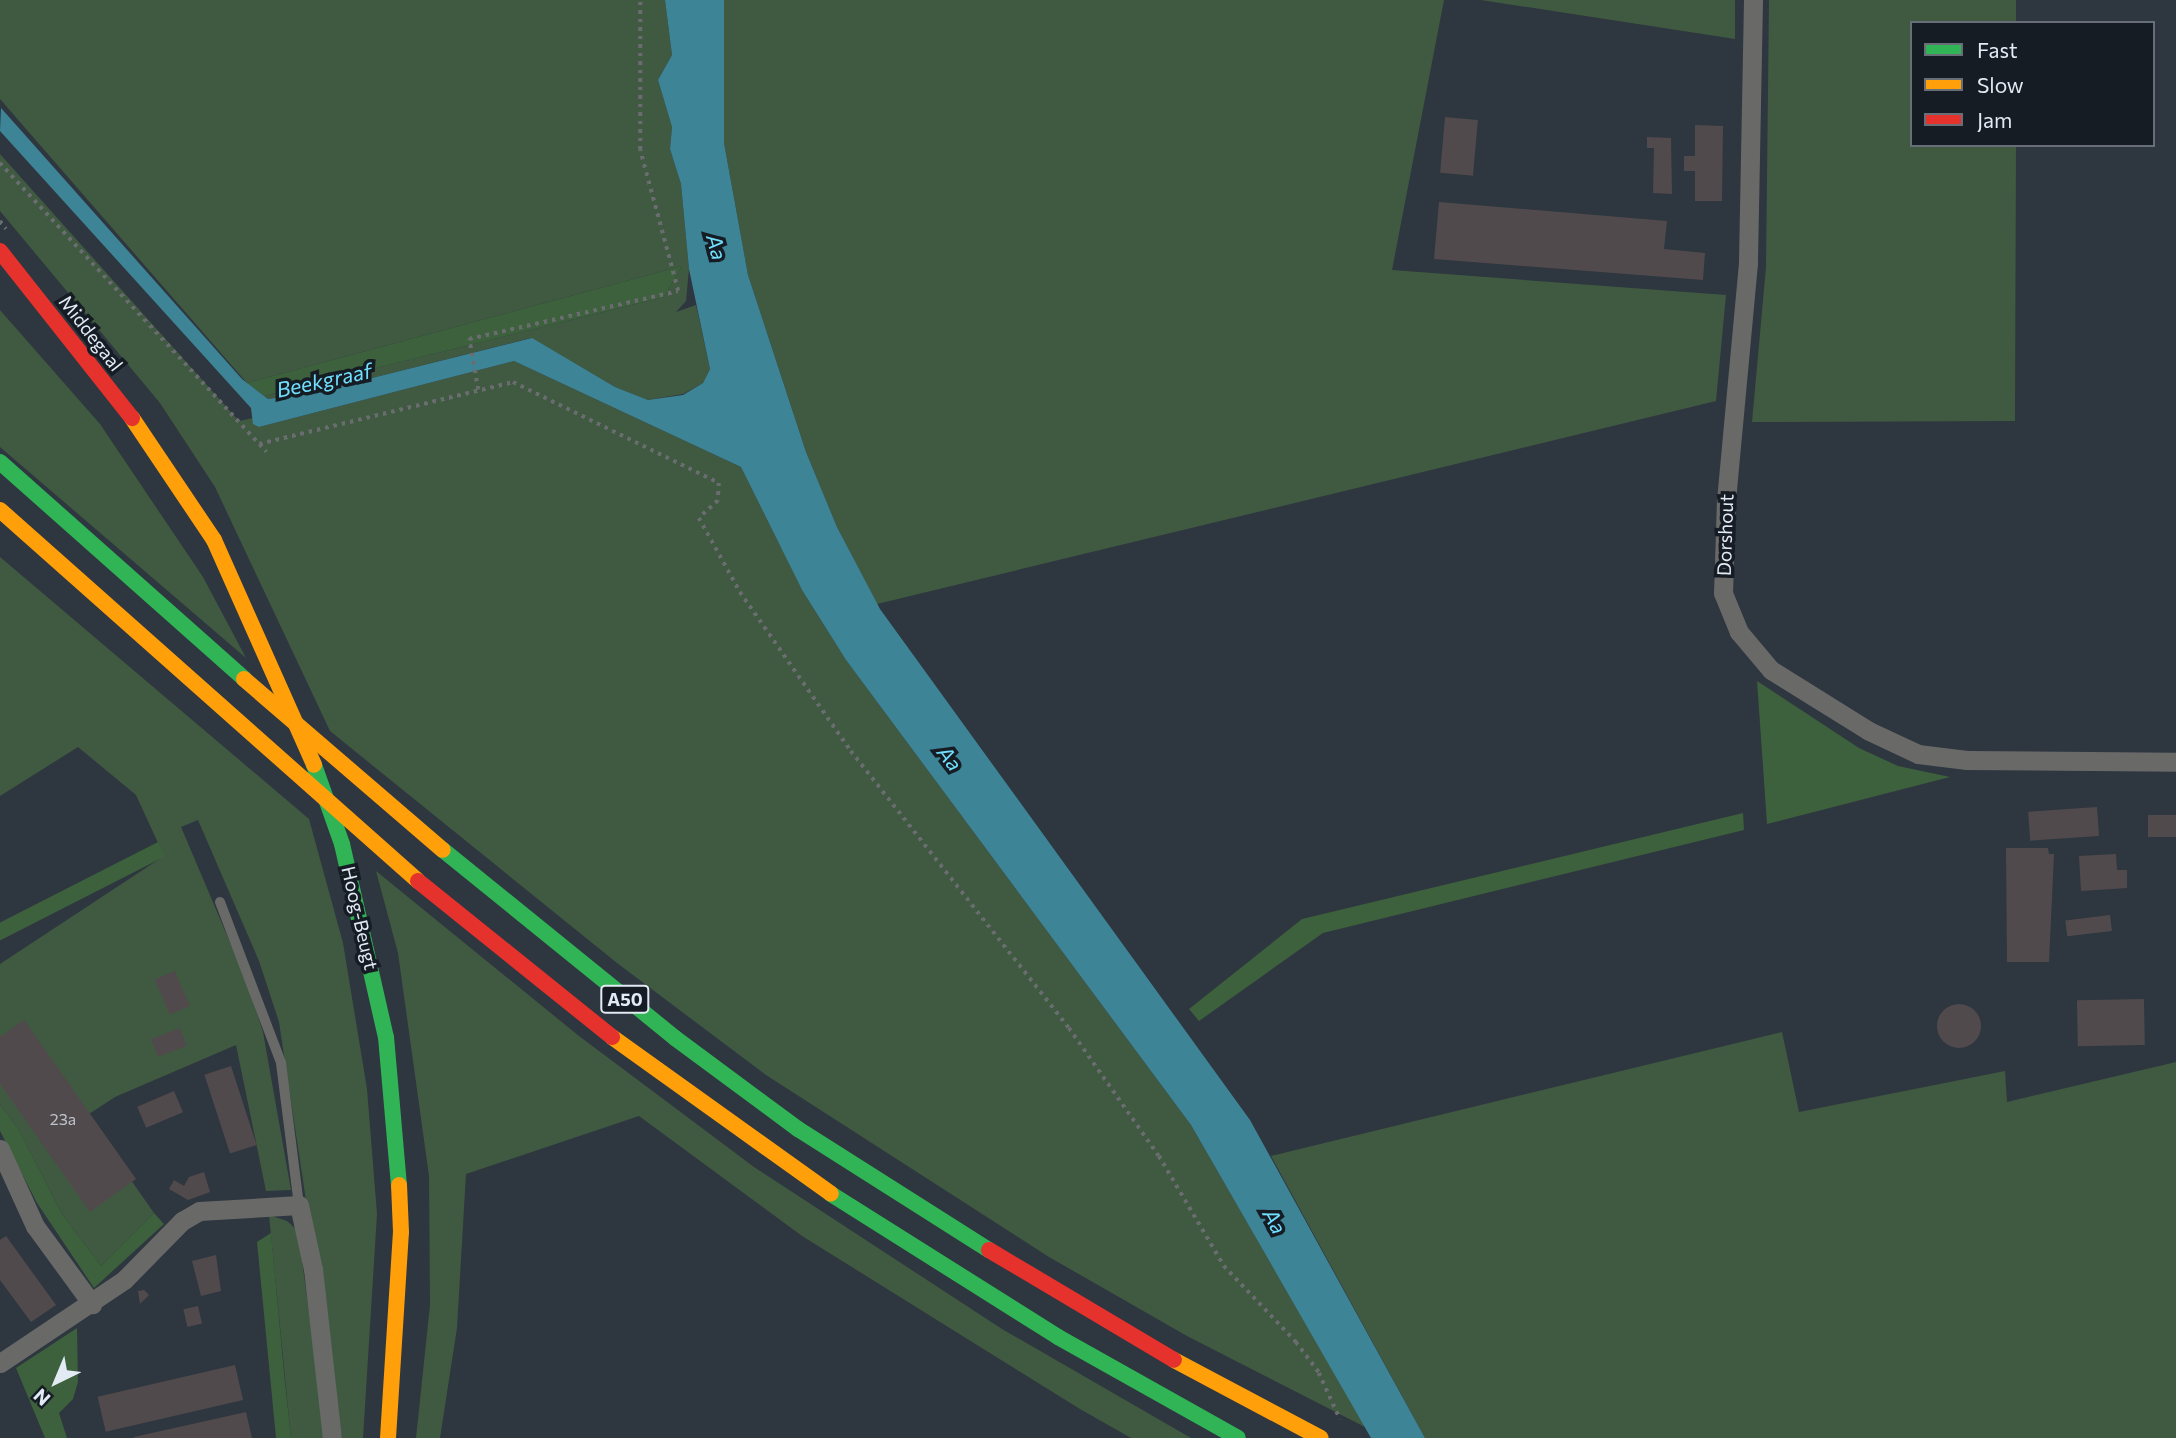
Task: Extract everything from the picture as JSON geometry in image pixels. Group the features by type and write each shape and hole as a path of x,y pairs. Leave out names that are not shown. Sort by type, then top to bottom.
{"main road":[{"name":"Middegaal","path":"0,251 149,440"},
{"name":"Hoog-Beugt","path":"149,440 214,540 239,590 321,782 357,900 386,1037 397,1128 401,1232 388,1438"},
{"name":"A50","path":"0,462 369,789 675,1038 799,1129 929,1215 1198,1374 1321,1438"},
{"name":"A50","path":"0,510 380,850 569,1006 787,1165 885,1230 1058,1337 1238,1438"}],"street":[{"name":"Dorshout","path":"1753,0 1748,264 1726,499 1723,593 1739,632 1771,670 1869,731 1918,754 1967,760 2176,762"},
{"path":"0,1149 35,1226 92,1304"},
{"path":"0,1363 92,1304 124,1280 182,1222 200,1211 299,1205 313,1269 332,1438"}],"lane":[{"path":"220,902 281,1063 299,1205"}],"path":[{"path":"478,390 469,339 678,291 640,150 640,0"},
{"path":"0,163 267,452"},
{"path":"259,444 513,382 719,483 718,501 699,518 740,593 851,751 1069,1028 1159,1156 1224,1266 1304,1352 1343,1427"}],"green space":[{"path":"0,0 665,0 672,55 658,80 672,127 670,149 681,184 689,269 686,301 676,312 696,305 710,369 703,383 683,394 648,400 615,387 531,338 312,393 268,399 264,396 664,297 682,266 247,383 0,99"},
{"path":"724,0 1444,0 1392,270 1726,295 1716,401 877,604 837,527 806,452 748,275 724,143"},
{"path":"1481,0 1735,0 1735,39"},
{"path":"1769,0 2016,0 2016,21 1910,21 1910,147 2016,147 2015,421 1752,422 1766,267"},
{"path":"0,154 239,421 253,418 259,427 514,361 741,467 802,590 846,660 1191,1125 1365,1427 1187,1336 1049,1257 766,1075 617,963 330,731 215,487 160,403 0,211"},
{"path":"682,266 664,297 264,396 247,383"},
{"path":"0,310 100,424 203,577 246,658 0,447"},
{"path":"0,557 309,819 343,943 367,1089 377,1214 363,1438 342,1438 279,1022 259,961 198,820 181,827 246,980 263,1032 291,1190 266,1191 236,1045 115,1097 86,1116 154,1213 101,1266 62,1214 18,1128 0,1105 0,964 164,856 136,795 78,747 0,796"},
{"path":"1757,681 1859,748 1898,766 1950,777 1767,824"},
{"path":"1743,813 1744,830 1323,933 1199,1021 1189,1009 1302,919"},
{"path":"158,842 165,856 0,940 0,923"},
{"path":"376,871 579,1036 754,1167 1002,1329 1191,1438 1131,1438 1080,1409 802,1236 639,1116 466,1174 457,1328 440,1438 416,1438 430,1305 429,1176 398,953"},
{"path":"1782,1032 1799,1112 2005,1071 2007,1102 2176,1062 2176,1438 1425,1438 1271,1156"},
{"path":"0,1105 18,1128 62,1214 101,1266 154,1213 164,1224 94,1288 37,1203 0,1131"},
{"path":"269,1215 287,1221 298,1231 326,1438 291,1438"},
{"path":"271,1233 291,1438 276,1438 257,1242"},
{"path":"77,1328 78,1382 73,1399 59,1413 67,1438 45,1438 16,1368"}],"water":[{"name":"Aa","path":"665,0 724,0 724,143 748,275 806,452 837,527 880,609 1250,1120 1425,1438 1371,1438 1191,1125 846,660 802,590 741,467 514,361 259,427 253,424 251,408 0,131 1,108 242,379 268,399 312,393 532,338 615,387 648,400 683,395 703,383 710,369 689,269 681,184 670,149 672,127 658,80 672,55"}],"building":[{"path":"1445,117 1478,120 1473,176 1440,173"},
{"path":"1695,125 1723,126 1722,201 1695,201 1695,171 1684,171 1684,156 1695,156"},
{"path":"1647,137 1671,138 1672,194 1653,193 1654,148 1647,148"},
{"path":"1439,202 1667,221 1664,249 1705,253 1703,280 1434,259"},
{"path":"2097,807 2099,836 2030,841 2028,812"},
{"path":"2148,815 2176,815 2176,837 2148,837"},
{"path":"2006,848 2048,848 2049,854 2054,854 2049,962 2007,962"},
{"path":"2116,854 2117,870 2127,870 2127,888 2081,891 2079,856"},
{"path":"2110,915 2112,931 2067,936 2065,920"},
{"path":"175,971 190,1006 170,1015 155,980"},
{"path":"2144,999 2145,1045 2078,1046 2077,1000"},
{"path":"1959,1004 1968,1005 1975,1010 1980,1017 1980,1035 1975,1042 1968,1047 1959,1048 1950,1047 1943,1042 1938,1035 1937,1026 1938,1017 1943,1010 1950,1005"},
{"path":"24,1020 136,1179 90,1212 0,1084 0,1037"},
{"path":"180,1028 187,1046 158,1057 151,1039"},
{"path":"231,1066 257,1145 230,1154 204,1075"},
{"path":"174,1091 183,1112 146,1128 137,1107"},
{"path":"204,1172 210,1192 188,1200 169,1189 174,1180 184,1186 189,1177"},
{"path":"6,1236 56,1305 31,1322 0,1280 0,1240"},
{"path":"216,1255 221,1291 201,1296 192,1261"},
{"path":"144,1290 149,1295 140,1304 138,1291"},
{"path":"198,1306 202,1324 187,1327 183,1309"},
{"path":"235,1365 243,1400 106,1432 98,1397"},
{"path":"246,1412 252,1438 134,1438 134,1437"}],"traffic: fast":[{"path":"0,462 244,679"},
{"path":"314,765 342,844 386,1037 399,1185"},
{"path":"443,850 675,1038 798,1129 989,1250"},
{"path":"831,1194 1058,1337 1238,1438"}],"traffic: slow":[{"path":"132,418 214,540 314,765"},
{"path":"0,510 418,881"},
{"path":"244,679 443,850"},
{"path":"612,1037 831,1194"},
{"path":"388,1438 401,1232 399,1185"},
{"path":"1174,1360 1321,1438"}],"traffic: jam":[{"path":"0,251 132,418"},
{"path":"418,881 612,1037"},
{"path":"989,1250 1174,1360"}],"water label":[{"name":"Beekgraaf","path":"324,380"}]}
